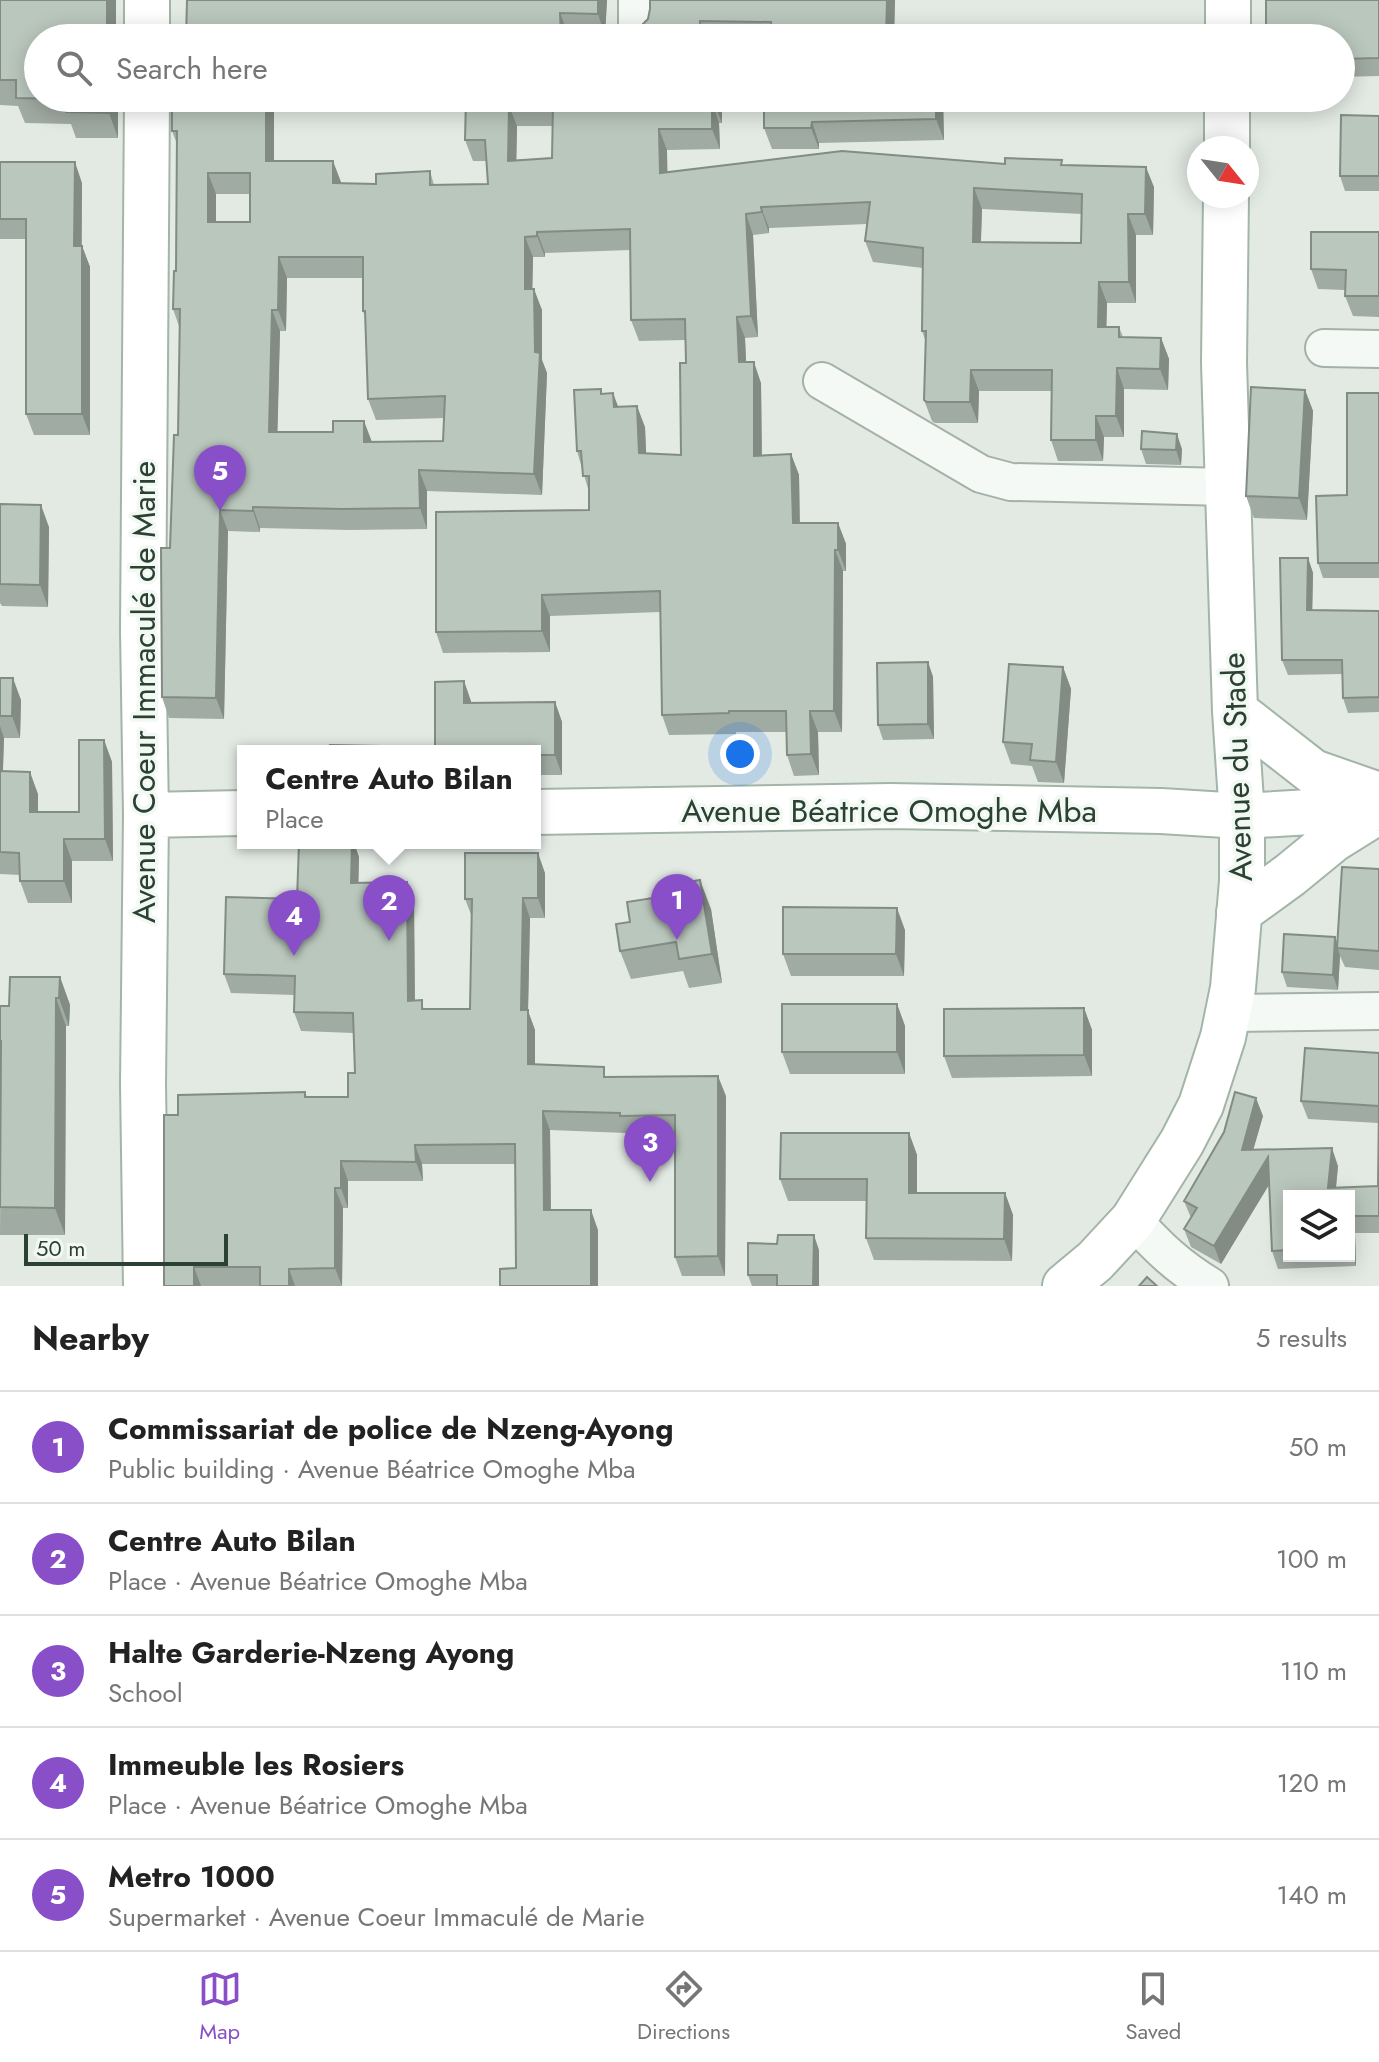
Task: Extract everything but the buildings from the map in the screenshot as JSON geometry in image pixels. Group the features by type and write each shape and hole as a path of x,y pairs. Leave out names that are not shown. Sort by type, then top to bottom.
{"main road":[{"path":"147,0 147,24"},
{"path":"1228,0 1228,24"},
{"name":"Avenue Coeur Immaculé de Marie","path":"144,1280 146,815 143,600 147,112"},
{"path":"1227,112 1227,136"},
{"name":"Avenue du Stade","path":"1065,1286 1095,1261 1133,1220 1182,1142 1201,1105 1223,1037 1233,988 1242,816 1235,711 1224,363 1226,208"},
{"path":"1235,711 1313,772 1379,795"},
{"path":"1161,811 1190,800 1217,780 1230,761 1235,711"},
{"name":"Avenue Béatrice Omoghe Mba","path":"541,812 890,806 1161,811 1242,816 1379,810"},
{"path":"1161,811 1208,833 1224,850 1240,896 1290,875 1334,839 1379,810"},
{"path":"146,815 237,813"}],"street":[{"path":"1324,348 1379,349"},
{"path":"822,381 981,474 1011,482 1228,487"},
{"path":"1229,1013 1379,1011"},
{"path":"1133,1220 1164,1253 1210,1286"}],"place":[{"name":"Metro 1000","path":"220,511"},
{"name":"Commissariat de police de Nzeng-Ayong","path":"677,940"},
{"name":"Centre Auto Bilan","path":"389,941"},
{"name":"Immeuble les Rosiers","path":"294,956"},
{"name":"Halte Garderie-Nzeng Ayong","path":"650,1182"}]}
